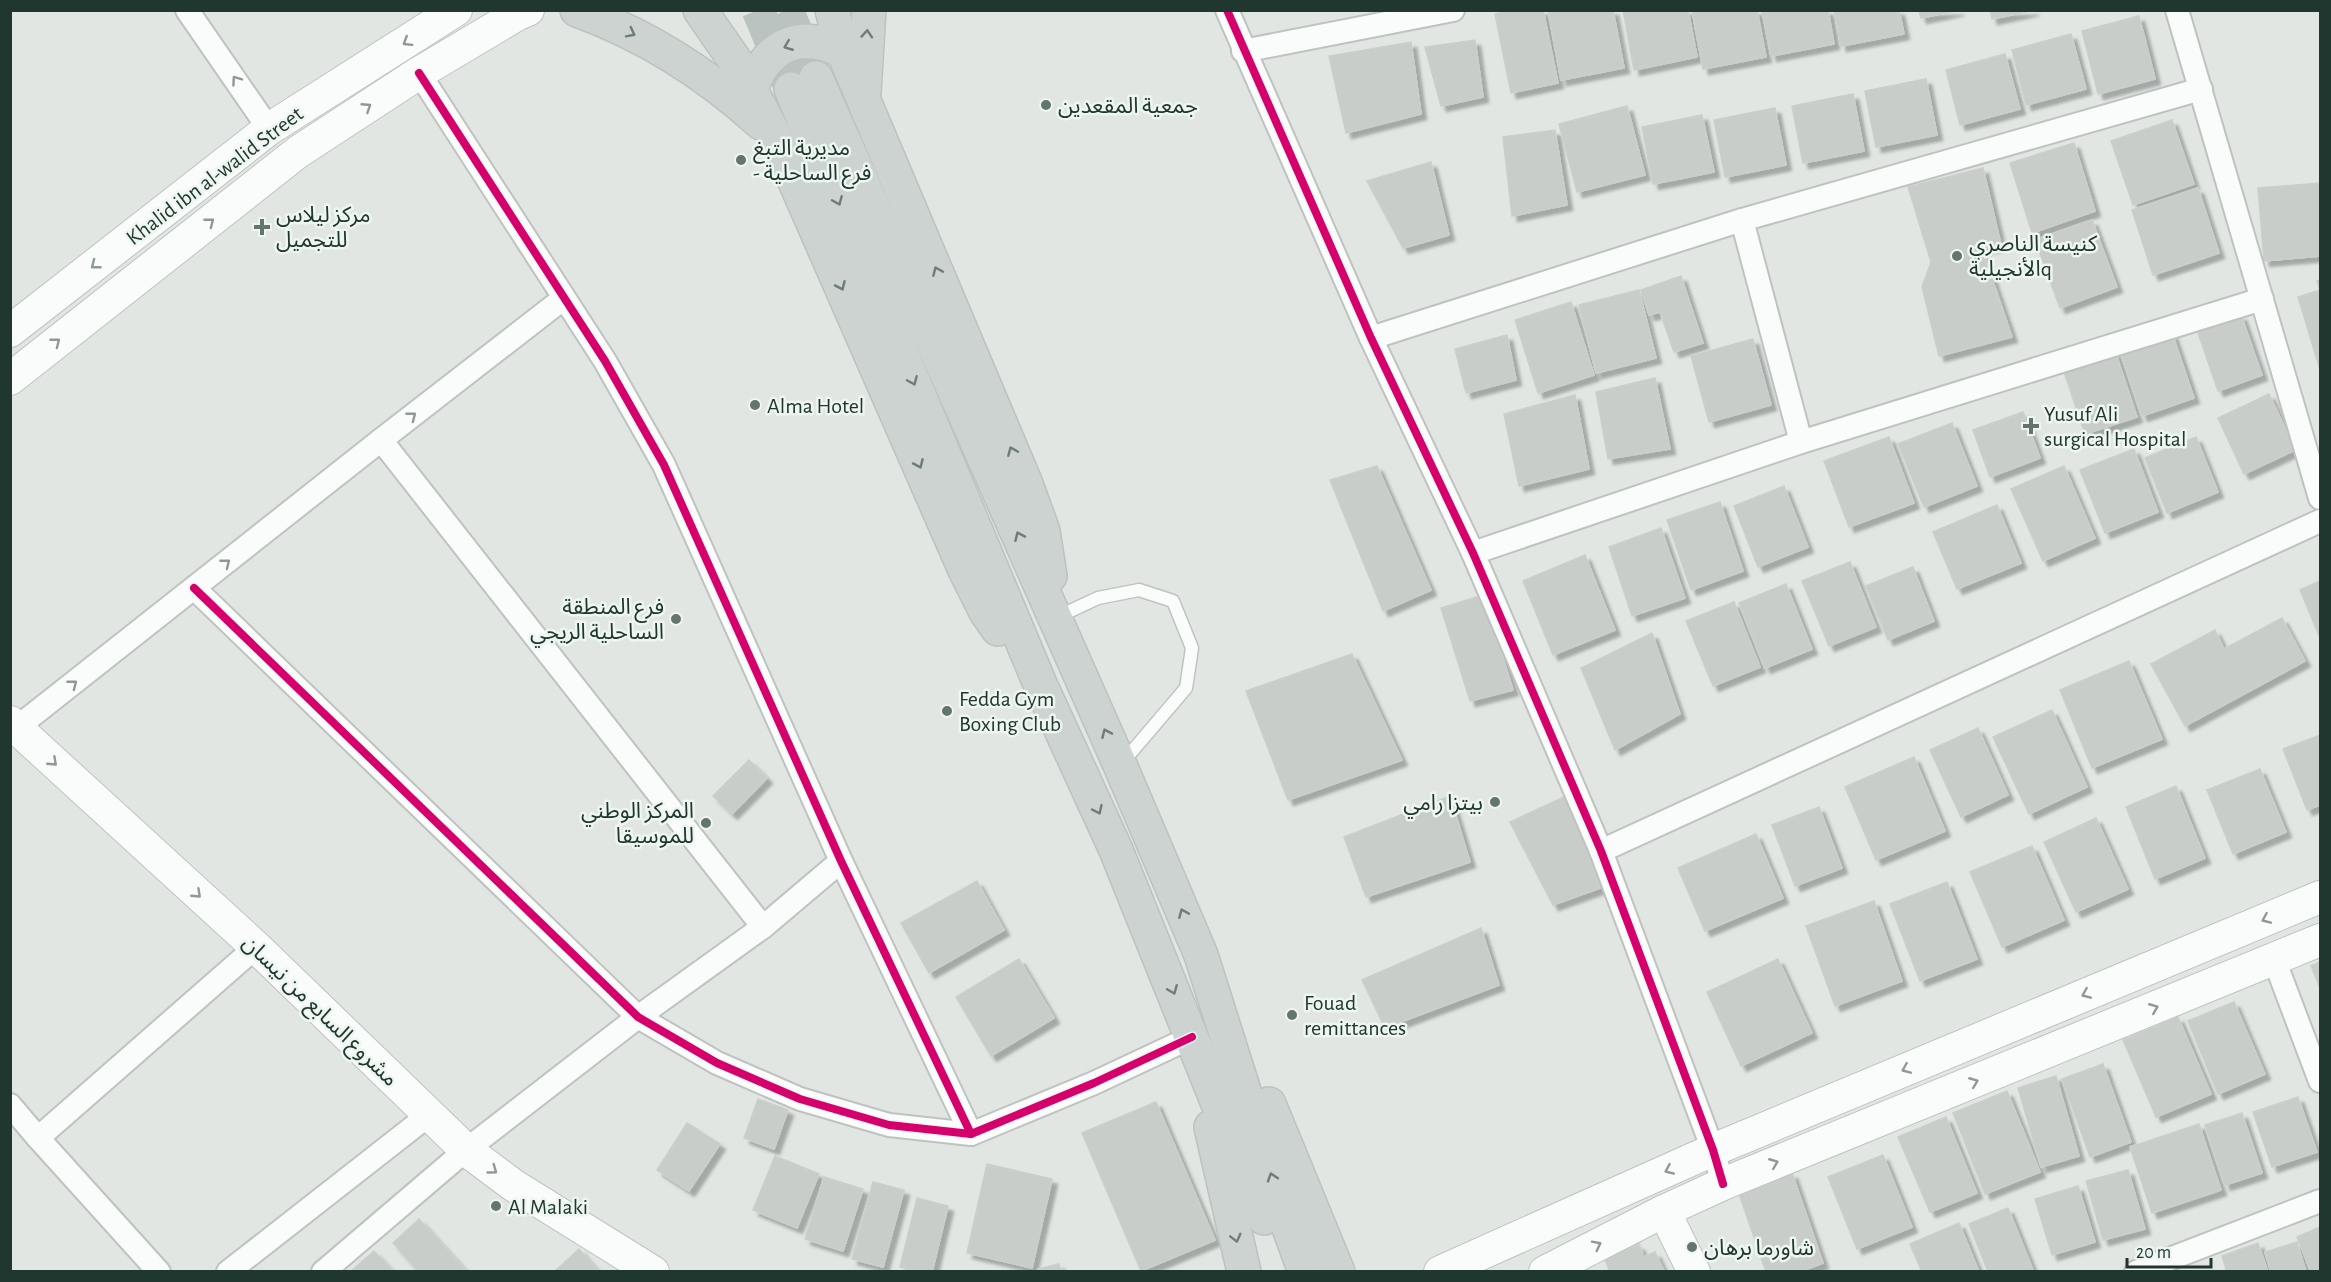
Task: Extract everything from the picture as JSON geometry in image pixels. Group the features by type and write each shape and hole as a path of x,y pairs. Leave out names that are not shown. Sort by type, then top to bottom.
{"main road":[{"path":"577,10 618,27 683,63 716,85 775,136"},
{"path":"700,10 720,36 751,88 775,136 986,612 1040,684"},
{"path":"832,10 843,51 1026,484 1042,531 1050,573 1053,613"},
{"path":"864,100 869,10"},
{"path":"751,88 758,70 771,55 787,45 806,40 826,43 843,51"},
{"path":"1283,1272 1192,1037 1116,850 1040,684 804,83 1053,613 1201,955 1277,1195 1305,1272"},
{"path":"1201,955 1235,1015 1253,1067 1338,1272"},
{"path":"1192,1037 1244,1272"}],"street":[{"path":"187,10 269,129"},
{"name":"Khalid ibn al-walid Street","path":"14,321 269,129 456,10"},
{"path":"10,379 298,152 419,73 528,10"},
{"path":"1227,10 1243,51 1371,338 1473,553 1601,851 1713,1150 1723,1184"},
{"path":"1243,51 1454,10"},
{"path":"2178,10 2320,498"},
{"path":"419,73 605,361 664,465 841,861 971,1134"},
{"path":"1371,338 1742,220 2201,89"},
{"path":"1742,220 1801,442"},
{"path":"13,728 564,298"},
{"path":"1473,553 1801,442 2262,299"},
{"path":"381,440 763,927"},
{"path":"1601,851 2320,521"},
{"path":"194,588 638,1017 717,1063 800,1100 889,1125 971,1134 1094,1083 1192,1037"},
{"name":"مشروع السابع من نيسان","path":"13,728 256,947 466,1150 513,1185 652,1272"},
{"path":"323,1272 466,1150 638,1017 763,927 841,861"},
{"path":"1440,1272 1713,1150 2320,897"},
{"path":"1545,1272 1664,1211 1723,1184 2320,940"},
{"path":"38,1138 256,947"},
{"path":"2274,959 2320,1081"},
{"path":"10,1105 159,1272"},
{"path":"228,1272 430,1114"},
{"path":"2136,1272 2320,1201"},
{"path":"1664,1211 1694,1272"}],"lane":[{"path":"1053,613 1098,598 1139,590 1173,601 1192,648 1186,688 1120,765"}],"building":[{"path":"1513,10 1543,10 1558,83 1511,93 1495,14"},
{"path":"1548,10 1613,10 1624,68 1561,80"},
{"path":"1623,10 1688,10 1697,57 1634,70"},
{"path":"1692,10 1757,10 1766,57 1703,69"},
{"path":"1762,10 1828,10 1834,44 1771,56"},
{"path":"1834,10 1899,10 1904,34 1841,46"},
{"path":"1919,10 1959,10 1921,18"},
{"path":"1990,10 2034,10 1992,19"},
{"path":"2139,16 2155,79 2098,94 2082,31"},
{"path":"2071,34 2086,89 2026,105 2012,50"},
{"path":"1475,40 1483,97 1441,106 1425,47"},
{"path":"1411,42 1421,114 1346,133 1329,56"},
{"path":"2005,54 2020,109 1960,125 1946,70"},
{"path":"1926,79 1937,135 1876,147 1865,91"},
{"path":"1853,94 1864,151 1803,163 1792,106"},
{"path":"1627,106 1645,175 1577,192 1559,124"},
{"path":"1775,108 1786,165 1725,177 1714,120"},
{"path":"1702,115 1714,172 1653,184 1642,127"},
{"path":"2172,120 2194,184 2133,205 2111,141"},
{"path":"1555,130 1567,205 1512,216 1503,137"},
{"path":"2074,143 2095,211 2032,233 2010,163"},
{"path":"1431,162 1449,235 1403,248 1367,181"},
{"name":"كنيسة الناصري الأنجيليةq","path":"1983,168 2001,245 1982,249 2012,337 1939,356 1922,287 1931,262 1908,187"},
{"path":"2320,183 2320,256 2264,261 2258,188"},
{"path":"2198,188 2219,253 2153,275 2132,210"},
{"path":"2092,220 2117,287 2060,308 2035,240"},
{"path":"1681,276 1703,343 1674,352 1660,312 1649,315 1641,290"},
{"path":"1639,290 1656,358 1596,373 1579,305"},
{"path":"2320,290 2320,370 2298,297"},
{"path":"1571,302 1594,375 1538,393 1515,320"},
{"path":"2241,315 2262,375 2218,391 2197,330"},
{"path":"2172,333 2194,398 2142,416 2120,351"},
{"path":"1507,335 1516,380 1466,393 1455,349"},
{"path":"1753,339 1771,405 1709,422 1691,356"},
{"path":"2115,351 2137,417 2085,434 2063,369"},
{"path":"1655,378 1670,449 1608,459 1596,392"},
{"path":"2269,394 2295,450 2244,474 2218,418"},
{"path":"1575,395 1589,469 1519,486 1504,414"},
{"path":"2023,412 2040,458 1990,477 1973,430"},
{"path":"1952,423 1977,486 1924,507 1898,444"},
{"path":"1889,437 1914,503 1849,527 1824,461"},
{"path":"2196,437 2218,492 2167,513 2145,458"},
{"path":"2134,449 2158,512 2105,533 2080,470"},
{"path":"1377,466 1431,590 1383,611 1330,480"},
{"path":"2064,466 2095,538 2043,561 2011,489"},
{"path":"1784,486 1808,547 1758,567 1734,506"},
{"path":"1720,502 1743,571 1691,590 1667,520"},
{"path":"1997,505 2021,563 1957,589 1933,532"},
{"path":"1661,528 1685,598 1632,616 1609,547"},
{"path":"1585,555 1615,630 1553,655 1523,581"},
{"path":"1850,562 1876,627 1829,646 1802,581"},
{"path":"1913,567 1934,621 1888,640 1866,586"},
{"path":"2320,581 2320,638 2300,590"},
{"path":"1786,584 1812,649 1765,668 1739,603"},
{"path":"1483,595 1513,690 1470,701 1441,608"},
{"path":"1734,602 1760,667 1713,686 1686,621"},
{"path":"2282,618 2305,661 2185,726 2151,664 2215,630 2224,649"},
{"path":"1652,633 1680,714 1615,750 1581,668"},
{"path":"1352,654 1402,760 1288,800 1246,691"},
{"path":"2129,661 2162,739 2092,768 2060,690"},
{"path":"2052,710 2087,787 2029,814 1993,737"},
{"path":"1978,728 2008,795 1961,817 1930,750"},
{"path":"2320,735 2320,805 2307,810 2283,749"},
{"path":"1914,757 1945,831 1876,860 1845,787"},
{"path":"749,760 767,778 732,814 713,796"},
{"path":"2260,769 2286,832 2233,854 2207,790"},
{"path":"2176,786 2205,858 2155,879 2126,807"},
{"path":"1568,795 1600,888 1553,905 1510,822"},
{"path":"1450,796 1470,862 1366,897 1344,837"},
{"path":"1819,807 1842,868 1795,886 1772,825"},
{"path":"2096,818 2128,889 2076,912 2044,842"},
{"path":"1756,834 1783,898 1705,931 1678,868"},
{"path":"2032,846 2064,920 2002,947 1970,872"},
{"path":"977,881 1004,930 929,973 901,923"},
{"path":"1947,882 1977,959 1920,981 1890,904"},
{"path":"1874,901 1902,981 1835,1006 1806,926"},
{"path":"1481,928 1499,985 1385,1028 1362,980"},
{"path":"1019,959 1054,1018 991,1056 956,997"},
{"path":"1778,959 1812,1033 1741,1066 1707,992"},
{"path":"2320,962 2320,988 2311,966"},
{"path":"2234,1002 2265,1074 2218,1094 2188,1021"},
{"path":"2178,1017 2211,1094 2156,1117 2123,1040"},
{"path":"2103,1064 2131,1142 2090,1157 2062,1079"},
{"path":"2056,1076 2079,1156 2041,1167 2018,1088"},
{"path":"2007,1091 2040,1172 1985,1194 1953,1113"},
{"path":"2298,1097 2317,1152 2272,1167 2253,1112"},
{"path":"758,1099 788,1110 774,1149 744,1138"},
{"path":"1156,1102 1215,1240 1141,1271 1082,1133"},
{"path":"2242,1113 2262,1173 2225,1185 2205,1125"},
{"path":"1946,1117 1977,1193 1930,1212 1898,1137"},
{"path":"687,1123 720,1144 689,1191 657,1170"},
{"path":"2199,1124 2221,1190 2152,1213 2130,1147"},
{"path":"1883,1155 1912,1227 1857,1249 1828,1177"},
{"path":"775,1156 819,1174 797,1228 753,1210"},
{"path":"987,1164 1052,1179 1032,1268 967,1253"},
{"path":"2128,1170 2145,1229 2103,1240 2086,1181"},
{"path":"1792,1173 1823,1263 1799,1272 1766,1272 1738,1191"},
{"path":"824,1177 863,1189 843,1251 805,1239"},
{"path":"873,1182 904,1190 883,1267 852,1259"},
{"path":"2078,1186 2095,1242 2052,1255 2035,1199"},
{"path":"917,1198 948,1206 932,1272 919,1272 900,1267"},
{"path":"2008,1208 2033,1270 1988,1272 1969,1224"},
{"path":"419,1219 467,1272 419,1272 393,1243"},
{"path":"1959,1223 1979,1272 1922,1272 1910,1244"},
{"path":"2320,1227 2320,1272 2311,1272 2297,1237"},
{"path":"1632,1237 1635,1246 1639,1245 1644,1257 1655,1252 1664,1271 1610,1272 1601,1250"},
{"path":"2297,1242 2306,1272 2271,1272 2265,1252"},
{"path":"2258,1243 2268,1272 2227,1272 2222,1256"},
{"path":"579,1249 599,1272 554,1272"},
{"path":"374,1251 393,1272 350,1272"},
{"path":"1059,1264 1061,1272 1038,1272 1038,1269"}],"tunnel":[{"path":"758,10 791,89"},
{"path":"787,10 816,78"}],"cycle path":[{"path":"1227,10 1371,338 1473,553 1601,851 1713,1150 1723,1184"},
{"path":"419,73 605,361 664,465 841,861 971,1134"},
{"path":"194,588 638,1017 717,1063 800,1099 889,1125 971,1134 1094,1083 1192,1037"}],"place":[{"name":"جمعية المقعدين","path":"1046,105"},
{"name":"مديرية التبغ - فرع الساحلية","path":"741,160"},
{"name":"مركز ليلاس للتجميل","path":"262,227"},
{"name":"كنيسة الناصري الأنجيليةq","path":"1957,256"},
{"name":"Alma Hotel","path":"755,405"},
{"name":"Yusuf Ali surgical Hospital","path":"2031,426"},
{"name":"فرع المنطقة الساحلية الريجي","path":"676,619"},
{"name":"Fedda Gym Boxing Club","path":"947,711"},
{"name":"بيتزا رامي","path":"1495,802"},
{"name":"المركز الوطني للموسيقا","path":"706,823"},
{"name":"Fouad remittances","path":"1292,1015"},
{"name":"Al Malaki","path":"496,1206"},
{"name":"شاورما برهان","path":"1692,1247"}]}
